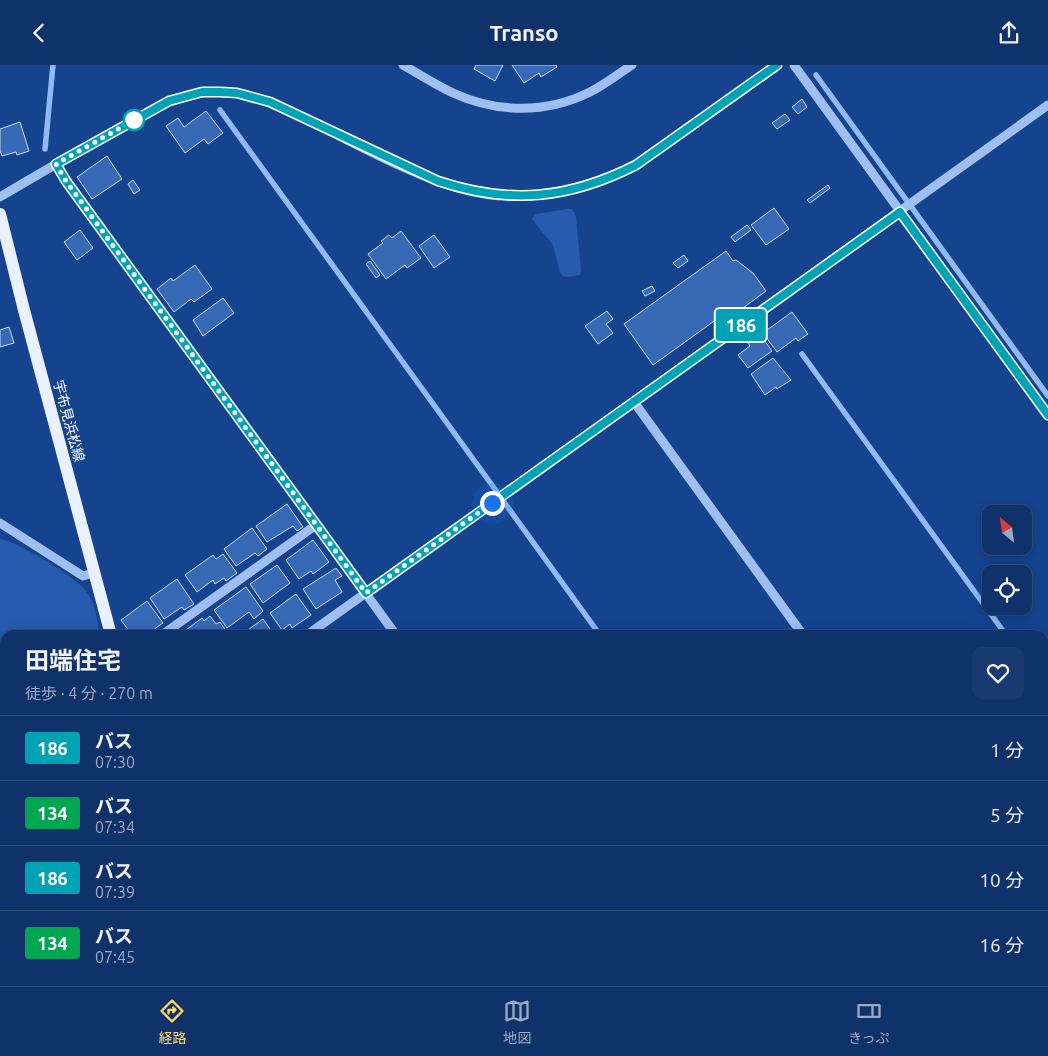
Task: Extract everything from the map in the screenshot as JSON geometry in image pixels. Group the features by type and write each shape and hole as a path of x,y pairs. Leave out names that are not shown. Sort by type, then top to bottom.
{"main road":[{"name":"宇布見浜松線","path":"0,214 110,630"}],"street":[{"path":"403,65 451,92 470,100 490,106 524,108 551,105 571,100 591,91 632,65"},
{"path":"0,197 169,101 202,92 237,93 270,102 438,181 462,189 487,194 539,195 589,185 636,165 777,65"},
{"path":"794,65 906,207 1048,415"},
{"path":"314,630 1048,105"},
{"path":"56,164 66,181 392,630"},
{"path":"634,402 799,630"},
{"path":"0,523 83,576 94,573"},
{"path":"169,630 316,525"}],"shaded area":[{"path":"572,209 576,217 581,270 580,275 567,277 560,273 553,245 532,219 536,214"},
{"path":"0,539 31,552 59,569 80,585 92,601 99,630 0,630"}],"building":[{"path":"476,65 503,65 495,81 474,69"},
{"path":"512,65 556,65 557,67 541,77 539,73 524,83"},
{"path":"802,99 807,107 798,114 792,107"},
{"path":"206,111 223,133 208,144 204,139 185,153 166,126 178,118 184,127"},
{"path":"785,114 790,120 777,129 772,123"},
{"path":"20,122 29,151 17,155 16,152 2,156 0,151 0,129"},
{"path":"107,156 122,179 92,199 77,177"},
{"path":"133,180 140,190 134,194 128,184"},
{"path":"828,185 830,188 810,203 807,200"},
{"path":"774,208 789,229 766,245 751,225"},
{"path":"747,225 751,230 735,242 731,237"},
{"path":"80,230 93,248 77,260 64,242"},
{"path":"401,231 421,258 407,268 405,265 386,279 368,254 383,243 381,241 389,235 392,238"},
{"path":"434,235 450,257 434,268 419,246"},
{"path":"726,251 733,261 736,260 753,273 766,291 728,319 724,314 653,365 624,324"},
{"path":"684,255 688,261 678,268 673,263"},
{"path":"370,261 380,275 376,278 366,264"},
{"path":"195,265 212,289 194,302 191,299 174,312 157,289 171,278 173,281"},
{"path":"652,286 655,291 645,296 642,291"},
{"path":"223,298 234,313 203,336 193,320"},
{"path":"607,311 613,319 606,324 613,333 598,344 585,326"},
{"path":"792,312 808,334 798,341 796,338 777,352 763,333"},
{"path":"9,327 14,343 0,347 0,330"},
{"path":"756,329 772,351 748,368 738,355 750,346 744,337"},
{"path":"773,358 791,380 765,395 751,374"},
{"path":"287,504 303,527 297,531 293,526 267,542 256,526"},
{"path":"252,528 267,549 258,556 255,553 236,566 224,549"},
{"path":"313,540 329,562 313,574 311,571 299,579 286,560"},
{"path":"223,554 237,573 226,581 224,578 215,584 213,580 197,592 185,575 213,555 216,559"},
{"path":"277,565 290,583 263,603 250,584"},
{"path":"336,568 342,576 335,580 342,592 316,609 303,589"},
{"path":"177,579 194,604 184,610 182,607 164,619 150,598"},
{"path":"246,587 263,611 254,619 249,612 227,628 214,610"},
{"path":"296,594 311,615 292,628 290,624 282,630 270,613"},
{"path":"147,601 163,623 153,630 128,630 121,620"},
{"path":"210,616 216,624 220,622 226,630 186,630 202,618 204,621"},
{"path":"263,619 271,630 248,630"}],"waterway":[{"path":"45,149 53,65"},
{"path":"816,75 1048,396"},
{"path":"220,110 497,492"},
{"path":"802,354 1002,630"},
{"path":"504,502 596,630"}],"bus line":[{"name":"186","path":"777,65 636,165 589,185 564,192 513,196 487,194 462,189 414,171 270,102 254,96 220,92 202,92 169,101 56,164 66,181 366,593 900,212 1048,415"}],"route":[{"path":"134,120 138,118 56,164 66,181 366,593 492,503"}]}
